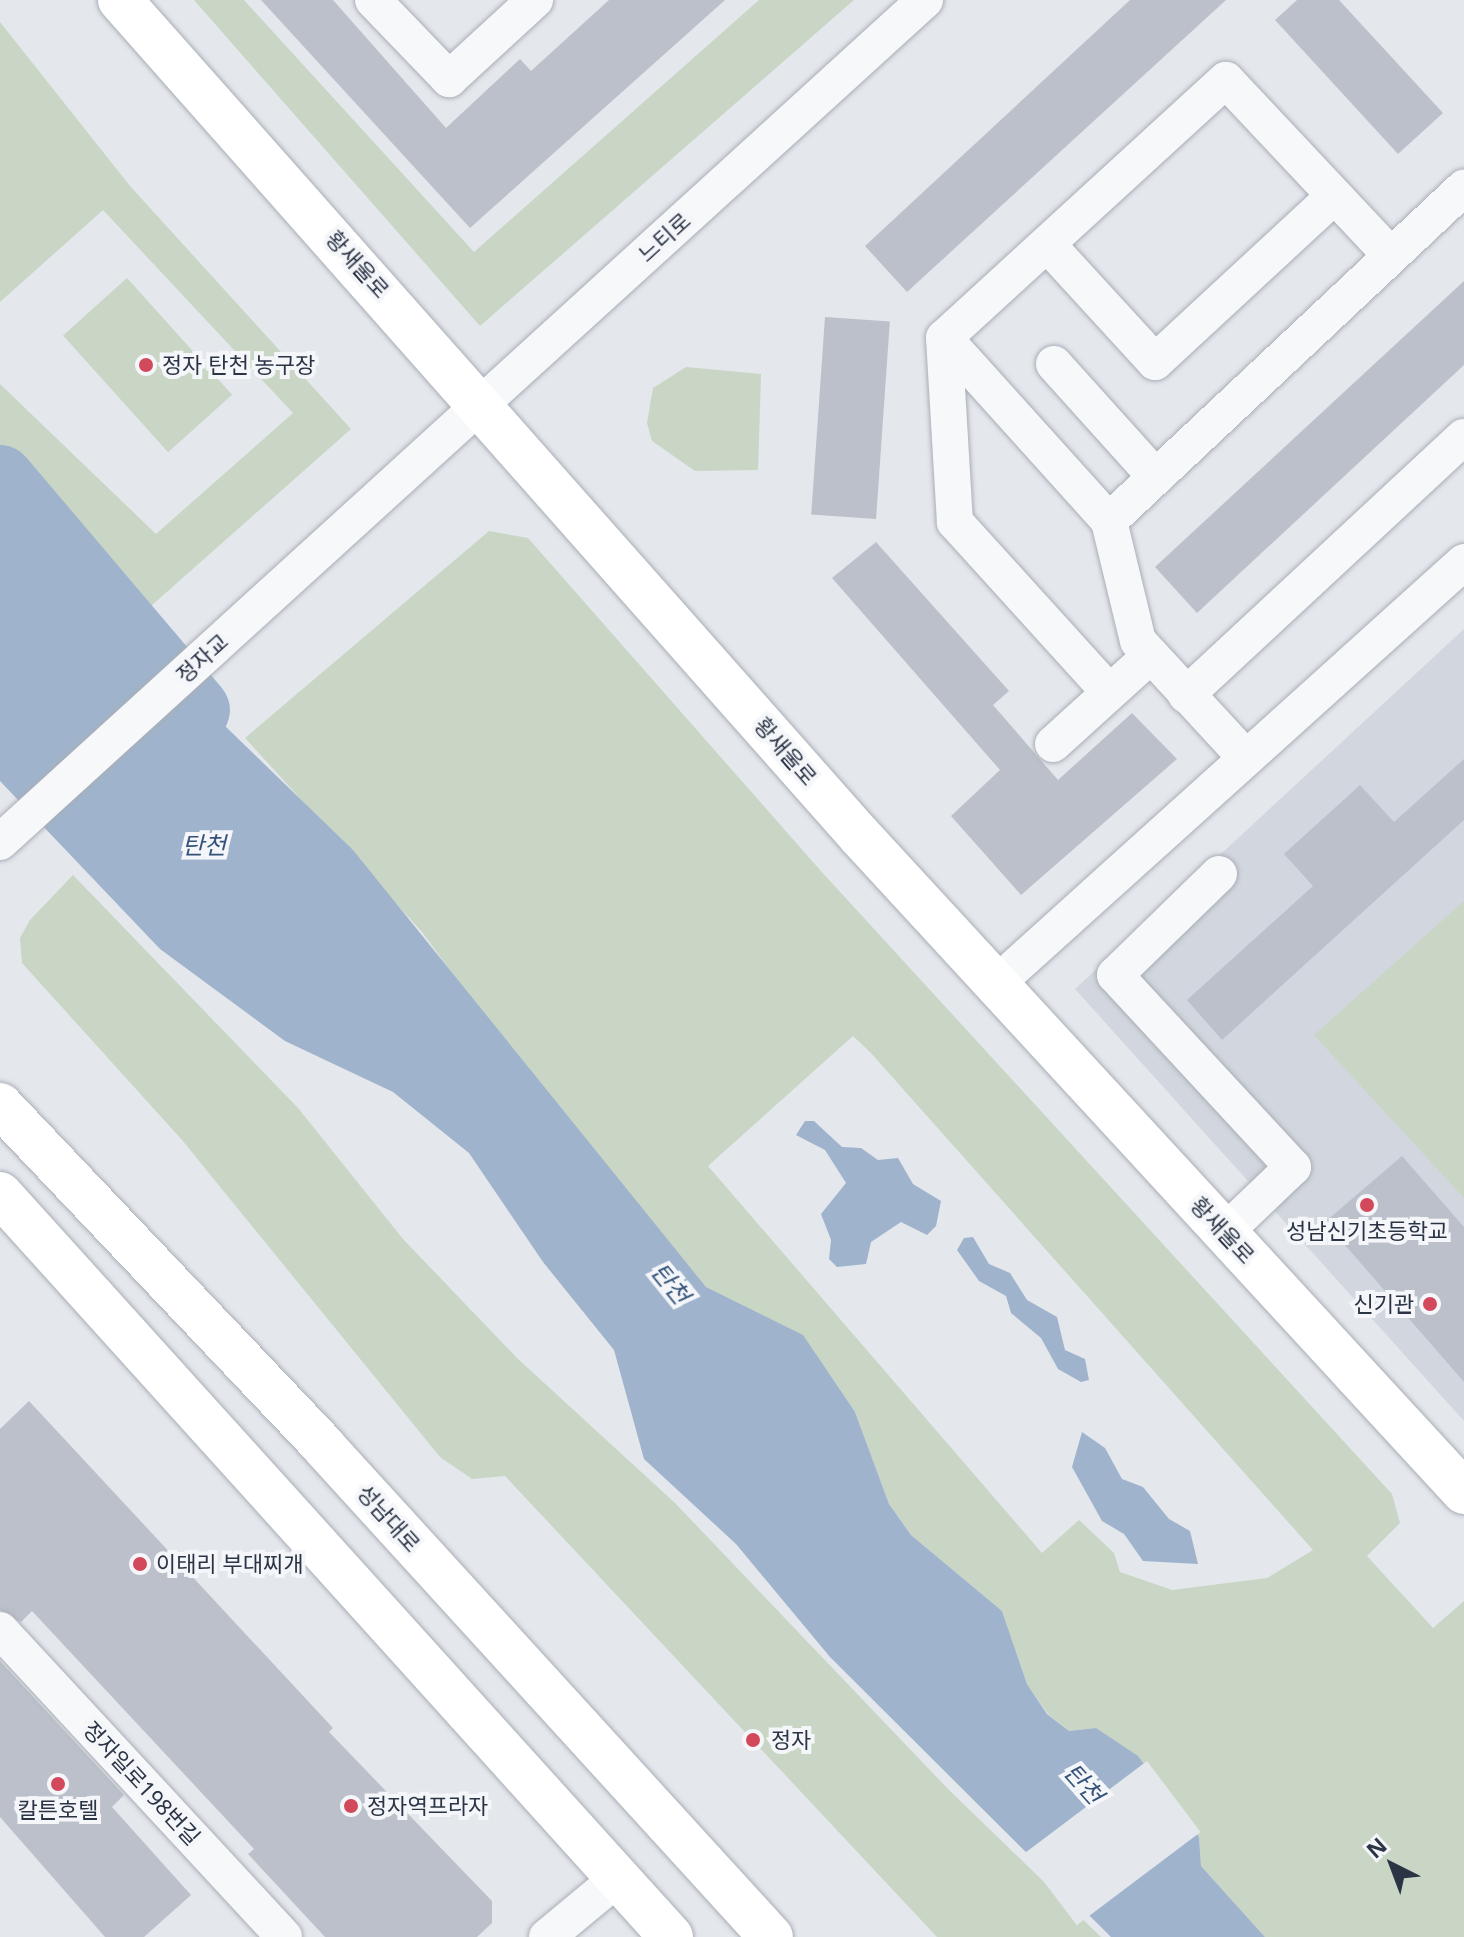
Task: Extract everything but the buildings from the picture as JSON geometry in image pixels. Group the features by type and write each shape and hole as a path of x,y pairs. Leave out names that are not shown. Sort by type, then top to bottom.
{"main road":[{"name":"황새울로","path":"120,0 482,402 996,984 1464,1492"},
{"name":"성남대로","path":"0,1105 324,1447 771,1937"},
{"path":"0,1194 671,1937"}],"street":[{"path":"373,0 449,79 535,0"},
{"name":"느티로","path":"404,473 925,0"},
{"path":"944,338 1226,80 1391,256"},
{"path":"1109,521 1464,188"},
{"path":"1047,244 1155,362 1334,196"},
{"path":"944,338 1109,521 1138,641 1246,758"},
{"path":"944,338 955,522 1109,692"},
{"path":"1054,364 1155,476"},
{"path":"1186,695 1464,437"},
{"name":"정자교","path":"0,842 404,473"},
{"path":"996,984 1464,562"},
{"path":"1053,744 1150,656"},
{"path":"1219,874 1115,975 1293,1167 1225,1232"},
{"name":"정자일로198번길","path":"0,1630 284,1937"},
{"path":"547,1937 618,1878"}],"shaded area":[{"name":"성남신기초등학교","path":"1464,629 1464,1421 1075,989"}],"green space":[{"path":"194,0 244,0 474,252 759,0 854,0 480,326"},
{"path":"0,22 130,186 351,429 125,629 0,508 0,384 156,534 293,413 103,210 0,302"},
{"name":"정자 탄천 농구장","path":"127,278 232,395 168,452 63,336"},
{"path":"686,367 761,374 758,470 695,471 652,441 647,423 653,388"},
{"path":"489,531 528,538 820,870 1392,1494 1400,1523 1367,1556 1433,1628 1464,1601 1464,1937 1265,1937 1201,1866 1199,1837 1096,1728 1069,1731 1048,1714 1027,1684 1002,1611 911,1535 889,1504 855,1412 752,1312 706,1287 496,1033 422,932 245,738","holes":["853,1036 1313,1550 1267,1578 1172,1590 1120,1572 1114,1553 1079,1520 1042,1553 708,1166"]},
{"path":"73,875 298,1108 403,1239 517,1358 675,1503 948,1789 1101,1937 937,1937 505,1476 472,1479 440,1457 182,1140 22,963 20,938 30,920"},
{"path":"1464,901 1464,1198 1314,1035"}],"water":[{"name":"탄천","path":"0,508 353,850 706,1287 803,1335 855,1412 889,1504 911,1535 1002,1611 1027,1684 1047,1714 1069,1731 1096,1728 1138,1756 1199,1837 1201,1866 1265,1937 1111,1937 830,1657 736,1544 644,1459 614,1350 543,1262 469,1153 393,1092 285,1041 160,949 0,781"},
{"path":"805,1121 814,1121 842,1147 861,1148 878,1160 898,1158 913,1184 941,1201 936,1226 927,1235 901,1222 871,1242 866,1264 837,1267 829,1259 831,1240 821,1214 846,1183 825,1150 796,1135"},
{"path":"973,1237 989,1264 1010,1273 1027,1300 1057,1317 1065,1350 1085,1359 1089,1380 1081,1382 1058,1369 1041,1338 1011,1313 1006,1296 979,1281 957,1250 964,1238"},
{"path":"1082,1432 1105,1448 1122,1479 1143,1487 1169,1519 1190,1531 1198,1564 1143,1561 1124,1534 1102,1521 1072,1467"}],"pier":[{"path":"1147,1761 1201,1832 1077,1925 1023,1854"}],"waterway":[{"name":"탄천","path":"0,479 196,710"}],"place":[{"name":"정자 탄천 농구장","path":"146,365"},
{"name":"성남신기초등학교","path":"1367,1205"},
{"name":"신기관","path":"1430,1304"},
{"name":"이태리 부대찌개","path":"140,1564"},
{"name":"정자","path":"753,1740"},
{"name":"칼튼호텔","path":"58,1784"},
{"name":"정자역프라자","path":"351,1806"}]}
